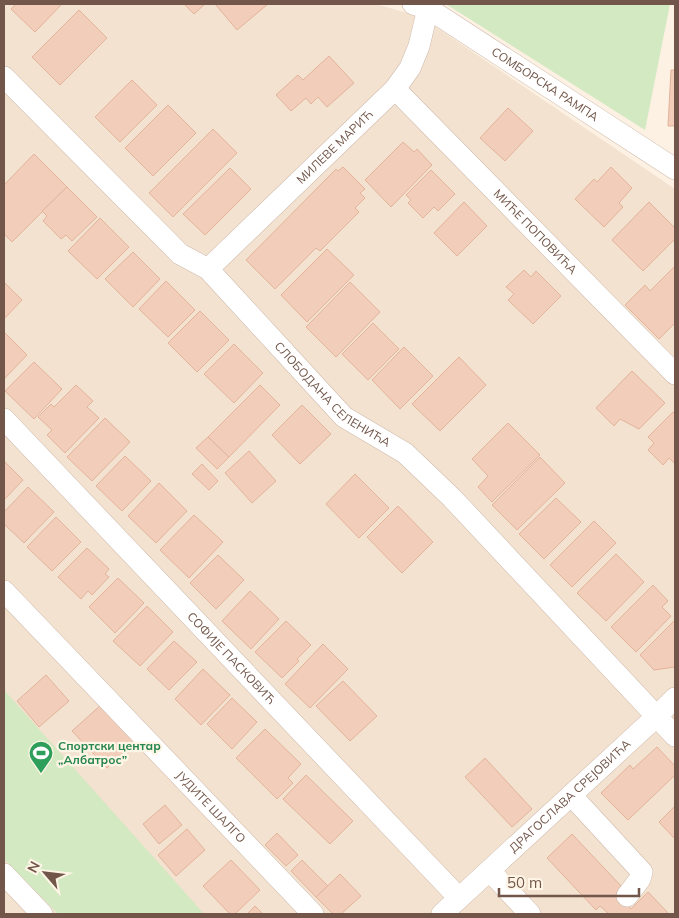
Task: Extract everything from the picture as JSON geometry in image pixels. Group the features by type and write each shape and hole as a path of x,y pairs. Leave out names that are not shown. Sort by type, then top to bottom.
{"street":[{"name":"МИЛЕВЕ МАРИЋ","path":"208,269 395,89 410,68 419,46 424,5"},
{"name":"СОМБОРСКА РАМПА","path":"424,5 675,169"},
{"name":"СЛОБОДАНА СЕЛЕНИЋА","path":"4,77 180,254 208,269 344,417 405,453 452,498 675,736"},
{"name":"МИЋЕ ПОПОВИЋА","path":"395,89 675,374"},
{"name":"СОФИЈЕ ПАСКОВИЋ","path":"4,419 460,898"},
{"name":"ЈУДИТЕ ШАЛГО","path":"4,591 312,914"},
{"name":"ДРАГОСЛАВА СРЕЈОВИЋА","path":"442,914 658,716 675,698"},
{"path":"571,796 642,872 640,879 627,896"},
{"path":"490,871 530,914"},
{"path":"4,874 42,914"}],"shaded area":[{"path":"4,4 376,4 421,17 675,189 675,914 4,914"}],"green space":[{"path":"446,4 670,4 645,130"},
{"name":"Спортски центар „Албатрос”","path":"4,690 204,914 58,914 4,859"}],"building":[{"path":"16,4 61,5 35,32 11,9"},
{"path":"184,4 205,4 194,14"},
{"path":"215,4 268,4 237,30"},
{"path":"79,10 107,38 60,85 32,57"},
{"path":"329,56 354,83 327,107 318,97 311,104 306,98 291,111 276,95 298,75 303,80"},
{"path":"671,70 675,70 675,126 668,126"},
{"path":"132,80 157,105 120,142 95,117"},
{"path":"168,105 196,133 153,176 125,148"},
{"path":"508,108 533,131 505,161 480,138"},
{"path":"213,129 237,153 173,217 149,193"},
{"path":"403,142 414,152 417,149 432,165 391,207 365,180"},
{"path":"34,154 67,187 12,242 4,234 4,185"},
{"path":"343,167 365,189 360,193 365,198 355,208 359,212 320,251 316,248 275,289 246,260 336,169 338,171"},
{"path":"611,167 632,188 619,203 623,207 604,227 575,199 594,179 597,182"},
{"path":"230,168 251,189 205,235 183,214"},
{"path":"431,170 455,194 438,211 434,207 423,218 408,203 411,200 406,195"},
{"path":"67,187 97,217 72,241 66,235 61,239 43,221 47,216 42,211"},
{"path":"464,202 487,226 457,256 434,233"},
{"path":"649,202 675,228 675,239 643,271 612,240"},
{"path":"100,218 129,247 97,279 68,251"},
{"path":"327,249 354,275 307,322 281,295"},
{"path":"133,252 160,279 133,307 105,279"},
{"path":"675,266 675,323 659,339 625,305 645,285 650,291"},
{"path":"524,270 531,277 536,271 561,296 533,324 508,300 514,294 506,287"},
{"path":"166,281 195,310 168,337 139,309"},
{"path":"4,282 22,300 4,319"},
{"path":"350,282 380,312 336,357 306,327"},
{"path":"200,311 229,340 197,372 168,343"},
{"path":"373,323 399,349 368,380 342,354"},
{"path":"4,332 27,355 4,379"},
{"path":"234,344 263,373 234,403 204,374"},
{"path":"404,347 433,376 400,409 372,380"},
{"path":"459,357 486,385 440,431 412,404"},
{"path":"34,362 62,389 34,419 5,391"},
{"path":"632,371 665,403 639,429 620,419 614,426 596,408"},
{"path":"76,385 93,401 87,407 99,418 65,453 47,435 52,430 38,417 51,404 54,407"},
{"path":"260,385 280,405 229,457 208,437"},
{"path":"302,405 331,434 300,464 272,435"},
{"path":"673,412 675,414 675,462 669,458 663,465 648,450 654,443 648,437"},
{"path":"105,418 130,442 92,481 67,457"},
{"path":"508,423 540,455 492,502 478,487 488,476 472,459"},
{"path":"208,437 229,457 217,469 196,448"},
{"path":"249,451 276,481 252,503 225,473"},
{"path":"125,456 151,481 122,511 96,486"},
{"path":"540,457 565,483 517,530 492,505"},
{"path":"4,461 23,480 4,500"},
{"path":"202,464 218,481 209,490 192,474"},
{"path":"355,474 389,508 359,538 326,504"},
{"path":"159,483 187,511 156,543 128,516"},
{"path":"28,487 54,512 24,543 4,524 4,512"},
{"path":"556,498 581,522 544,559 519,534"},
{"path":"398,506 433,542 402,573 367,537"},
{"path":"194,515 223,542 189,578 160,550"},
{"path":"56,517 81,542 52,571 27,547"},
{"path":"594,521 616,543 572,587 550,565"},
{"path":"87,548 109,569 105,574 109,577 92,595 88,591 81,599 58,577"},
{"path":"616,554 644,582 606,621 577,593"},
{"path":"218,555 244,580 216,609 190,583"},
{"path":"118,578 144,603 115,633 89,607"},
{"path":"653,585 668,601 662,607 671,616 636,652 611,627"},
{"path":"250,591 279,619 251,649 222,621"},
{"path":"147,606 173,632 140,666 113,641"},
{"path":"675,620 675,667 654,670 640,655"},
{"path":"286,621 311,645 297,659 299,661 282,678 255,652"},
{"path":"174,641 197,662 169,690 147,669"},
{"path":"323,644 348,669 310,708 285,684"},
{"path":"203,669 230,695 201,725 175,699"},
{"path":"46,675 69,701 39,727 17,701"},
{"path":"343,681 377,716 350,741 316,706"},
{"path":"232,698 257,722 232,749 207,724"},
{"path":"102,704 136,740 107,768 72,731"},
{"path":"265,729 301,764 288,778 293,783 277,799 236,758"},
{"path":"657,747 675,766 675,775 628,820 601,793 630,765 633,769"},
{"path":"485,758 532,809 512,827 465,777"},
{"path":"306,775 353,821 330,844 283,799"},
{"path":"165,805 182,825 159,844 143,824"},
{"path":"675,806 675,839 659,822"},
{"path":"187,829 205,850 176,876 158,855"},
{"path":"277,833 298,855 286,866 265,845"},
{"path":"572,834 622,887 616,893 631,909 648,892 669,914 609,914 600,906 596,910 547,858"},
{"path":"231,860 260,890 235,914 230,914 203,886"},
{"path":"302,860 328,886 316,897 291,871"},
{"path":"340,874 361,896 341,914 333,914 316,897"},
{"path":"255,906 263,914 247,914"}],"place":[{"name":"Спортски центар „Албатрос”","path":"41,774"}]}
